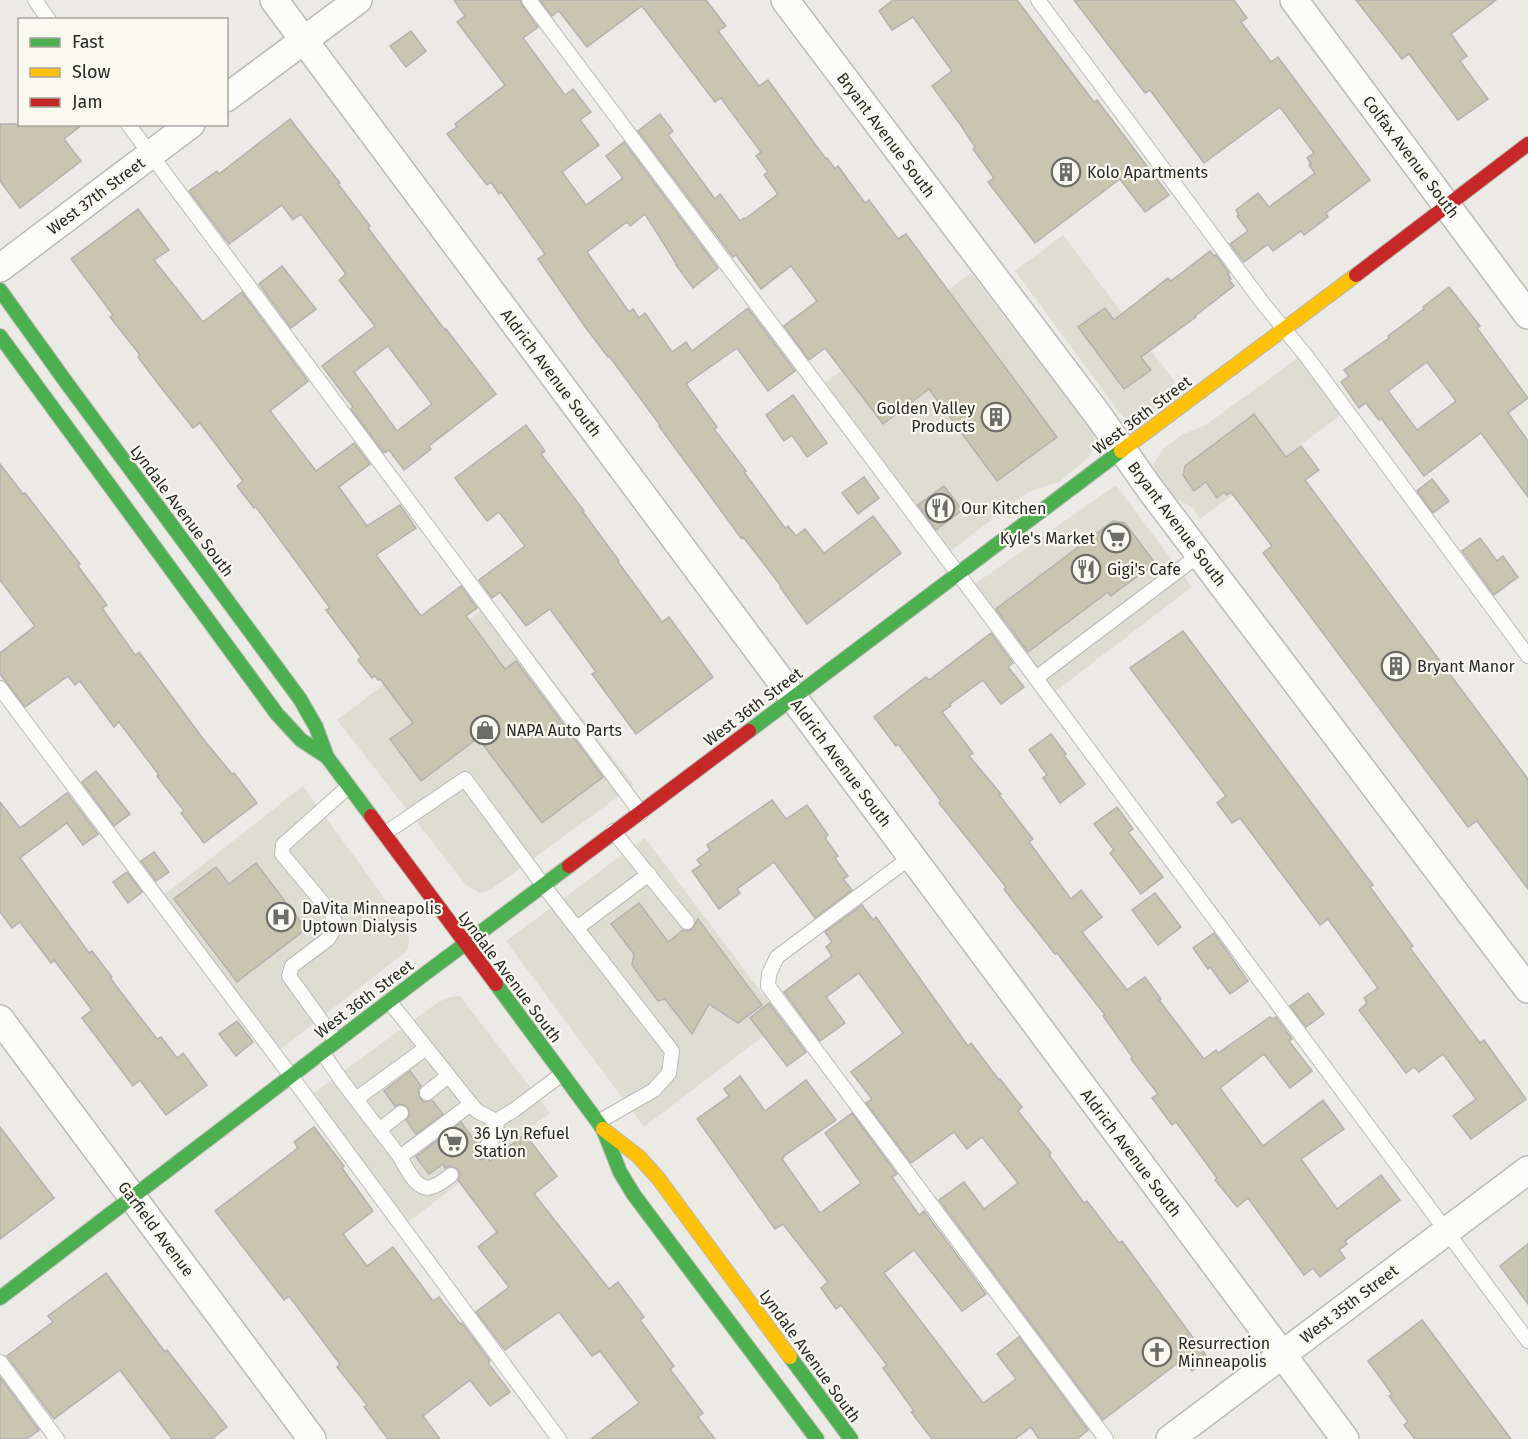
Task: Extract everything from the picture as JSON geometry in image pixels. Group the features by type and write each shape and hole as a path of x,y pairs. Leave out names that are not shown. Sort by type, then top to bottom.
{"main road":[{"name":"West 36th Street","path":"0,1299 336,1041 1285,330 1528,144"},
{"name":"Lyndale Avenue South","path":"0,290 300,699 317,725 327,758"},
{"name":"Lyndale Avenue South","path":"0,336 277,714 301,740 327,758 562,1074 600,1126 617,1166 634,1196 817,1439"},
{"name":"Lyndale Avenue South","path":"600,1126 638,1155 658,1178 851,1439"}],"street":[{"name":"Aldrich Avenue South","path":"274,0 1345,1439"},
{"path":"228,97 358,0"},
{"name":"Bryant Avenue South","path":"785,0 1083,396 1199,555 1528,989"},
{"name":"Colfax Avenue South","path":"1294,0 1528,315"},
{"name":"West 37th Street","path":"0,268 188,126"},
{"name":"Garfield Avenue","path":"0,1019 312,1439"},
{"name":"West 35th Street","path":"1170,1439 1528,1170"}],"lane":[{"path":"34,0 48,18"},
{"path":"529,0 1528,1341"},
{"path":"1038,0 1262,302 1307,357 1528,656"},
{"path":"129,126 641,813"},
{"path":"1036,678 1199,555"},
{"path":"0,688 559,1439"},
{"path":"384,834 465,779 543,885 672,1051 669,1073 654,1090 600,1126"},
{"path":"336,1041 289,976 292,966 328,939 336,926 332,914 282,854 283,845 348,787"},
{"path":"614,831 687,922"},
{"path":"911,857 777,957 769,974 768,986 1106,1439"},
{"path":"577,928 649,874"},
{"path":"389,1001 477,1111 496,1121"},
{"path":"356,1100 426,1048"},
{"path":"322,1052 419,1185 425,1188 433,1187 451,1175"},
{"path":"496,1121 562,1074"},
{"path":"427,1093 448,1076"},
{"path":"400,1158 471,1104"},
{"path":"379,1130 401,1113"},
{"path":"483,1151 497,1133 496,1121"},
{"path":"0,1362 57,1439"}],"shaded area":[{"path":"1063,235 1175,382 1153,415 1135,421 1122,416 1015,271"},
{"path":"971,273 1093,432 1096,446 1088,458 1059,482 1028,492 948,553 822,385"},
{"path":"1299,357 1342,414 1200,519 1193,508 1167,494 1153,476 1154,463 1163,449 1183,434 1206,425"},
{"path":"1116,485 1192,587 1053,693 972,586"},
{"path":"492,602 634,785 490,890 480,893 466,885 337,720"},
{"path":"303,786 404,925 409,936 408,950 281,1049 163,896"},
{"path":"645,838 783,1021 644,1127 506,941"},
{"path":"460,996 550,1113 407,1223 310,1096 438,1002"}],"building":[{"path":"454,0 520,0 538,27 523,38 565,95 573,89 591,112 580,120 599,145 562,172 586,205 623,178 606,156 624,142 718,268 693,288 645,214 630,226 627,222 587,252 629,312 633,309 639,318 645,313 672,352 686,342 692,351 748,308 795,371 768,391 737,348 686,384 717,427 714,429 785,528 788,526 796,536 805,529 824,553 873,516 901,553 807,624 781,586 743,537 741,538 660,425 586,328 538,259 545,254 501,192 499,194 491,182 487,185 447,134 457,127 455,124 505,85 457,22 465,16"},
{"path":"540,0 706,0 726,26 718,31 759,86 768,80 826,159 835,169 838,166 865,203 869,200 898,239 906,234 1057,437 997,481 929,389 883,424 825,348 809,360 784,326 817,301 791,266 761,289 736,255 733,257 638,131 660,114 673,131 668,135 715,199 720,194 740,221 778,194 764,175 768,172 756,156 761,152 721,98 715,102 642,6 587,47 559,11 552,16"},
{"path":"893,0 1017,0 1094,102 1097,100 1169,195 1145,212 1120,179 1035,243 988,182 994,178 973,149 975,147 962,127 932,86 952,71 913,17 892,30 879,11"},
{"path":"1074,0 1234,0 1247,18 1241,22 1271,62 1278,57 1370,180 1326,213 1328,217 1304,235 1301,231 1273,251 1268,244 1244,262 1230,244 1248,231 1237,216 1239,215 1236,210 1258,193 1269,207 1315,173 1307,158 1314,153 1280,107 1204,163 1150,90 1145,93"},
{"path":"1356,0 1496,0 1451,34 1467,56 1460,61 1488,99 1458,120 1409,54 1402,59"},
{"path":"411,31 426,51 406,67 390,46"},
{"path":"290,119 340,183 338,184 370,226 368,228 496,394 429,446 431,449 404,470 389,450 384,453 322,366 375,326 339,280 346,274 301,214 293,220 282,205 229,244 189,191 217,171 219,174","holes":["388,346 432,404 397,431 354,372"]},
{"path":"0,124 80,126 64,139 81,161 20,208 0,181"},
{"path":"138,209 169,250 154,260 203,322 242,292 308,381 270,411 316,471 354,443 370,464 339,487 367,526 400,505 416,528 376,555 421,616 461,586 477,608 466,616 505,669 516,661 603,777 542,823 478,738 421,781 390,739 413,723 380,679 378,680 375,676 372,678 358,660 361,657 326,610 330,608 256,507 254,508 237,486 243,481 200,423 193,428 159,385 138,357 140,355 110,317 113,315 71,259"},
{"path":"1210,251 1214,256 1216,255 1229,273 1231,279 1229,280 1234,286 1141,357 1151,370 1124,389 1078,327 1105,308 1114,320 1168,278 1171,281"},
{"path":"282,266 316,309 291,328 259,284"},
{"path":"1449,287 1480,326 1477,328 1528,398 1508,413 1528,441 1528,497 1481,433 1424,476 1381,418 1379,420 1366,403 1359,408 1341,382 1349,376 1344,370 1389,338 1388,336 1424,309 1423,307","holes":["1427,362 1456,401 1417,430 1388,391"]},
{"path":"793,395 827,443 807,457 792,435 784,441 766,415"},
{"name":"Bryant Manor","path":"1254,414 1286,457 1301,446 1319,470 1305,480 1528,779 1528,889 1477,821 1468,827 1263,553 1272,546 1231,492 1227,495 1224,492 1217,498 1206,482 1194,491 1183,475 1185,466"},
{"path":"526,425 545,451 541,454 662,622 669,617 713,677 636,734 592,674 596,672 550,609 526,626 500,592 492,598 479,580 525,546 499,512 487,521 455,478"},
{"path":"0,464 80,564 78,566 107,605 102,608 135,655 139,652 204,740 257,803 204,843 181,813 184,811 157,776 159,775 119,722 114,727 80,681 75,685 68,676 25,707 0,674 0,653 35,626 0,580"},
{"path":"864,477 879,498 858,514 842,493"},
{"path":"1432,479 1449,501 1433,513 1417,491"},
{"name":"Our Kitchen","path":"944,486 962,510 936,530 918,505"},
{"path":"1113,521 1125,523 1155,563 1111,596 1108,592 1028,652 996,609"},
{"path":"1480,538 1497,561 1503,556 1518,577 1494,595 1462,551"},
{"path":"1183,631 1373,885 1370,887 1413,946 1410,948 1480,1043 1484,1040 1526,1099 1471,1139 1453,1116 1476,1099 1443,1054 1419,1072 1414,1067 1406,1073 1359,1010 1367,1003 1364,998 1378,988 1328,919 1320,925 1240,818 1232,823 1217,803 1226,796 1130,668"},
{"path":"991,633 1013,663 1008,667 1024,687 1001,704 983,680 942,712 973,753 969,756 1001,794 999,795 1033,839 1029,842 1071,899 1081,890 1102,917 1082,932 1127,990 1145,977 1161,999 1159,1000 1204,1059 1216,1050 1218,1053 1270,1017 1272,1019 1276,1017 1292,1039 1289,1041 1312,1071 1290,1088 1264,1054 1220,1088 1263,1146 1323,1100 1344,1129 1301,1159 1337,1209 1381,1175 1400,1200 1345,1241 1347,1244 1339,1250 1345,1258 1320,1277 1313,1268 1304,1275 1248,1198 1237,1207 1215,1180 1217,1178 1176,1122 1172,1125 1152,1098 1158,1094 1131,1059 1133,1058 1103,1016 1105,1015 1013,901 1004,889 1006,887 939,803 941,801 898,744 896,746 874,717 926,677 929,680"},
{"path":"1051,734 1085,784 1060,803 1043,778 1047,775 1029,750"},
{"path":"96,771 130,814 114,826 82,782"},
{"path":"67,793 98,834 83,845 67,823 20,858 89,953 92,951 157,1039 161,1037 177,1058 183,1053 207,1085 166,1115 140,1080 133,1086 82,1018 92,1010 54,960 51,963 20,922 12,928 0,912 0,802 20,828"},
{"path":"772,800 786,819 807,805 828,835 825,838 838,856 835,858 848,876 843,879 852,890 815,918 774,862 737,889 740,893 719,909 692,871 701,865 697,860 710,850 707,845"},
{"path":"1117,807 1133,829 1128,832 1163,877 1141,894 1110,853 1114,850 1094,824"},
{"path":"154,852 169,872 156,881 141,861"},
{"path":"256,863 306,929 237,982 174,899 216,867 229,884"},
{"path":"127,872 142,892 128,903 113,882"},
{"path":"1155,893 1181,927 1158,945 1132,910"},
{"path":"639,903 668,942 683,930 692,929 698,919 762,1005 738,1023 709,1004 692,1034 665,999 658,1001 632,965 634,954 611,924"},
{"path":"862,905 873,920 876,917 968,1046 971,1043 1022,1107 1018,1111 1051,1153 1049,1155 1084,1203 1087,1201 1119,1243 1122,1241 1208,1358 1192,1371 1183,1359 1103,1420 939,1200 964,1182 984,1209 1018,1183 982,1137 967,1149 954,1132 911,1163 866,1103 872,1099 851,1072 903,1033 859,973 826,997 845,1023 820,1041 784,992 832,956 826,947 832,942 825,932"},
{"path":"1214,933 1248,981 1230,994 1193,948"},
{"path":"1308,993 1324,1014 1306,1027 1290,1006"},
{"path":"769,1003 806,1052 787,1066 750,1018"},
{"path":"237,1021 253,1042 236,1056 219,1034"},
{"path":"410,1071 421,1086 418,1090 420,1098 424,1102 432,1100 443,1114 416,1134 406,1120 409,1116 408,1108 399,1104 395,1106 384,1091"},
{"path":"740,1076 765,1111 806,1080 836,1120 782,1159 820,1213 861,1183 825,1133 852,1113 897,1174 892,1177 919,1215 924,1211 986,1294 962,1311 914,1250 884,1273 983,1403 1016,1379 997,1354 1019,1337 1088,1430 1077,1439 1039,1439 1031,1427 1015,1439 932,1439 911,1412 914,1411 883,1368 887,1365 841,1305 836,1309 821,1288 828,1282 783,1224 775,1229 697,1119 729,1096 724,1089"},
{"path":"461,1122 477,1144 474,1149 475,1154 481,1160 488,1158 490,1161 525,1134 557,1176 534,1194 609,1289 618,1282 644,1317 640,1320 674,1366 670,1369 703,1413 698,1417 715,1439 591,1439 639,1403 600,1351 592,1356 559,1312 505,1350 476,1312 509,1287 478,1247 497,1232 458,1180 460,1174 458,1169 450,1166 445,1168 443,1164 429,1174 416,1157"},
{"path":"0,1127 54,1198 0,1239"},
{"path":"314,1127 344,1166 342,1168 373,1211 343,1234 367,1266 393,1247 433,1301 439,1297 460,1324 462,1323 510,1392 490,1406 470,1380 423,1416 440,1439 388,1439 364,1407 367,1405 337,1367 340,1364 289,1296 284,1300 215,1211 298,1148 294,1142"},
{"path":"1528,1244 1528,1304 1500,1266"},
{"path":"106,1273 165,1352 167,1350 227,1427 212,1439 172,1439 120,1370 54,1419 7,1356 53,1322 48,1316"},
{"path":"1422,1320 1511,1439 1415,1439 1404,1425 1408,1422 1389,1396 1392,1394 1368,1361"},
{"path":"0,1377 39,1430 27,1439 0,1439"}],"traffic: fast":[{"path":"0,290 300,699 316,727 327,757"},
{"path":"0,336 277,714 301,740 327,757 371,816"},
{"path":"749,731 1121,451"},
{"path":"0,1298 569,866"},
{"path":"496,984 603,1129 620,1172 634,1195 817,1439"},
{"path":"790,1357 851,1439"}],"traffic: slow":[{"path":"1121,451 1356,275"},
{"path":"603,1129 638,1156 658,1178 790,1357"}],"traffic: jam":[{"path":"1356,275 1528,144"},
{"path":"569,866 749,731"},
{"path":"371,816 496,984"}],"place":[{"name":"Kolo Apartments","path":"1066,172"},
{"name":"Golden Valley Products","path":"996,417"},
{"name":"Our Kitchen","path":"940,508"},
{"name":"Kyle's Market","path":"1116,538"},
{"name":"Gigi's Cafe","path":"1086,569"},
{"name":"Bryant Manor","path":"1396,666"},
{"name":"NAPA Auto Parts","path":"485,730"},
{"name":"DaVita Minneapolis Uptown Dialysis","path":"281,917"},
{"name":"36 Lyn Refuel Station","path":"453,1142"},
{"name":"Resurrection Minneapolis","path":"1157,1352"}]}
